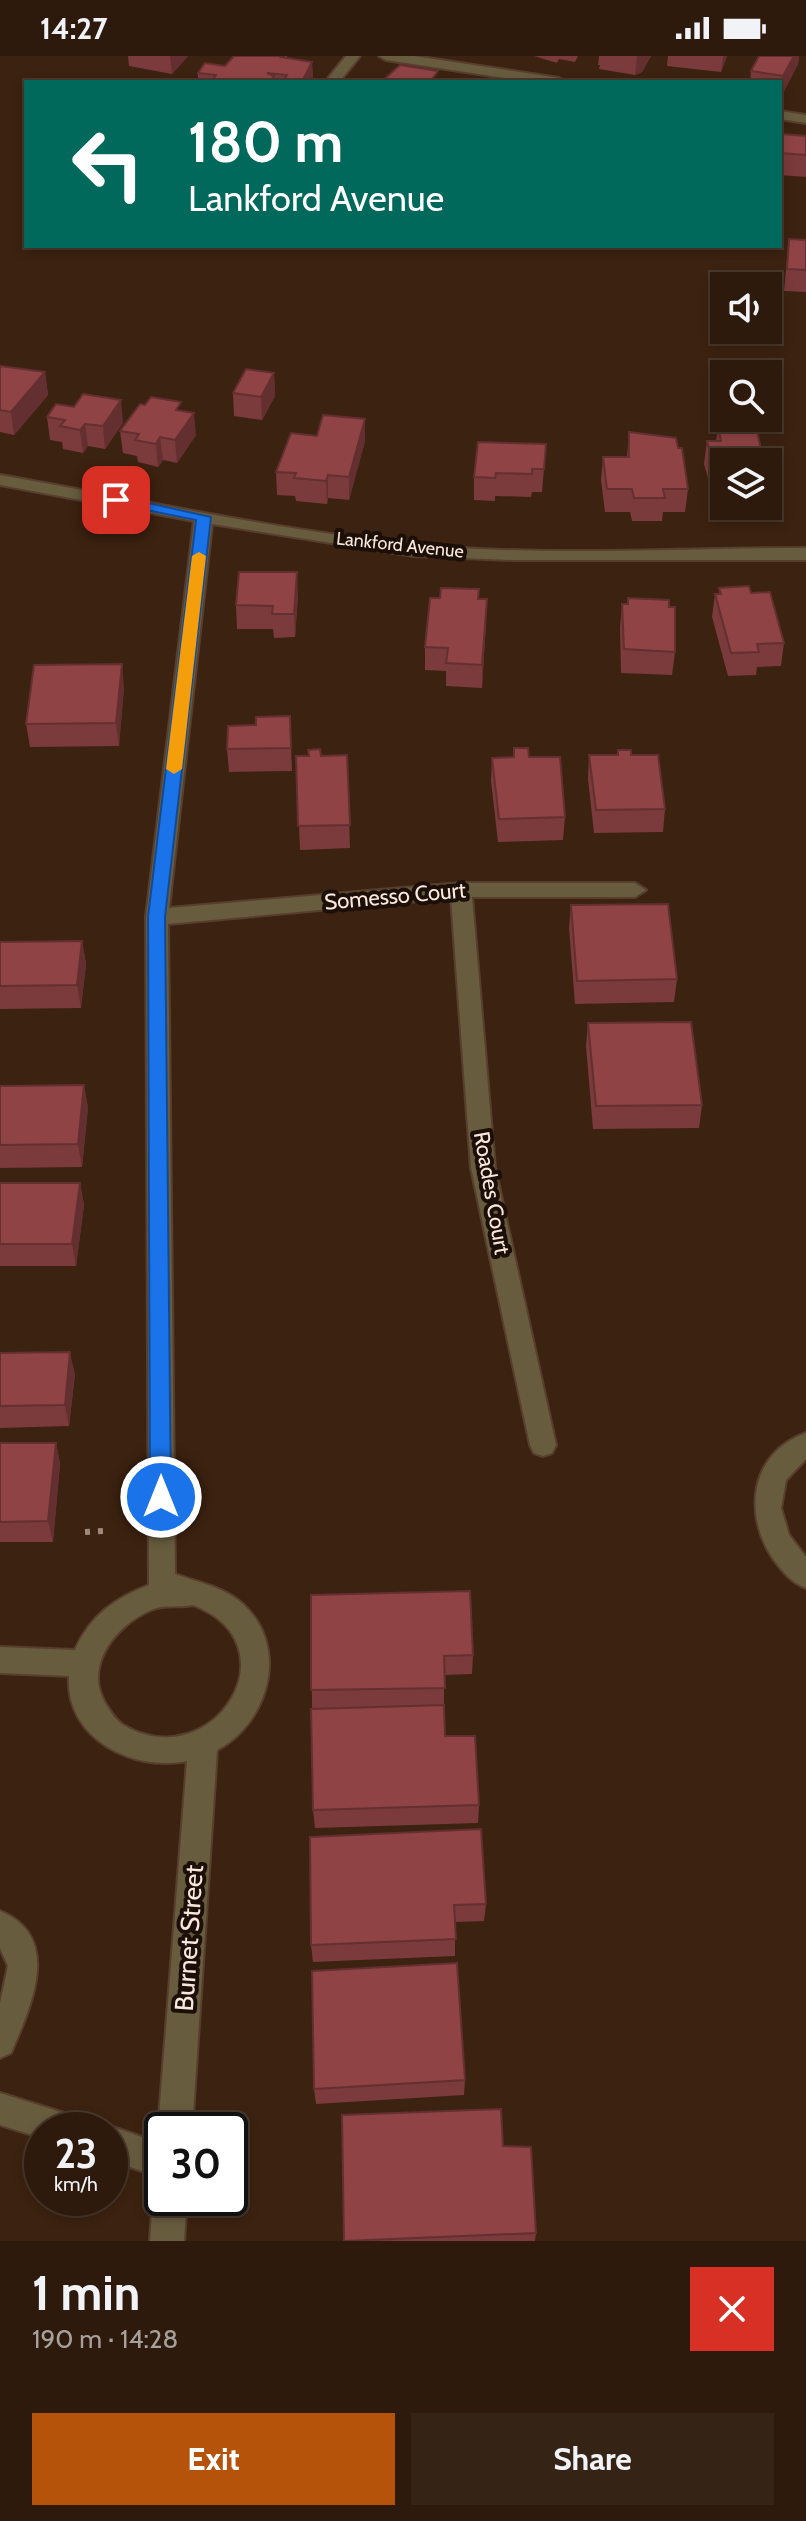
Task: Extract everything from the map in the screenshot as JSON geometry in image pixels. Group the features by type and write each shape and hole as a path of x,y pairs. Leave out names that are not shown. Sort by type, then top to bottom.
{"street":[{"path":"334,80 353,56"},
{"path":"386,56 546,80"},
{"path":"782,115 806,119"},
{"name":"Lankford Avenue","path":"0,480 204,517 414,550 513,554 806,554"},
{"path":"190,1594 156,1595 123,1609 98,1632 84,1663 83,1691 94,1718 114,1738 140,1750 172,1753 203,1745 233,1724 253,1694 257,1661 246,1630 223,1606 161,1581 157,917 204,517"},
{"name":"Somesso Court","path":"157,917 461,890 635,890"},
{"name":"Roades Court","path":"461,890 483,1168 543,1445"},
{"path":"806,1444 779,1466 767,1494 769,1526 784,1556 806,1576"},
{"path":"0,1660 84,1663"},
{"name":"Burnet Street","path":"176,2112 203,1745"},
{"path":"0,1926 16,1938 25,1953 22,1983 0,2042"},
{"path":"0,2109 24,2116"},
{"path":"167,2241 169,2216"}],"path":[{"path":"85,1532 104,1531"}],"building":[{"path":"234,56 282,56 312,62 303,80 284,80 287,75 267,73 274,76 271,80 218,80 213,79 216,75 198,73 205,63 225,66"},
{"path":"759,56 794,56 783,76 751,71"},
{"path":"400,65 438,71 432,79 439,80 383,80"},
{"path":"782,134 806,136 806,155 782,153"},
{"path":"789,239 806,240 806,270 787,269"},
{"path":"0,366 45,372 11,412 0,410"},
{"path":"246,369 274,373 261,397 233,393"},
{"path":"83,394 121,400 103,426 85,424 80,430 60,426 65,420 47,417 56,404 74,407"},
{"path":"151,397 181,402 176,410 194,413 175,440 160,437 156,444 135,440 139,434 120,431 140,404 145,405"},
{"path":"323,415 365,419 349,477 328,475 326,481 294,478 296,473 276,472 291,433 317,436"},
{"path":"629,432 676,438 678,448 682,448 688,489 663,489 665,498 634,498 632,489 607,489 603,457 629,457"},
{"path":"719,432 757,432 761,448 710,448 710,452 707,441 721,441"},
{"path":"478,442 546,444 544,469 532,469 532,474 496,473 495,478 474,477"},
{"path":"239,572 297,572 294,614 272,614 273,606 236,605"},
{"path":"749,586 751,593 770,592 784,643 757,644 759,652 731,653 715,594 721,594 719,588"},
{"path":"441,588 479,589 478,599 487,599 482,665 446,663 448,648 425,647 430,598 440,598"},
{"path":"628,598 669,600 669,607 675,607 675,652 624,649 622,604 628,604"},
{"path":"122,664 116,723 26,724 34,665"},
{"path":"290,716 291,748 227,749 228,726 256,725 256,717"},
{"path":"514,748 528,748 529,757 560,757 565,817 499,819 492,758 514,757"},
{"path":"320,749 321,756 347,755 350,825 298,826 296,756 309,756 308,750"},
{"path":"618,750 631,750 631,755 658,755 665,809 596,810 589,755 618,755"},
{"path":"668,904 677,979 577,981 571,905"},
{"path":"82,941 77,985 0,986 0,942"},
{"path":"691,1022 702,1105 596,1106 588,1023"},
{"path":"84,1085 78,1144 0,1145 0,1086"},
{"path":"0,1183 80,1183 72,1244 0,1244"},
{"path":"70,1352 65,1405 0,1406 0,1353"},
{"path":"0,1443 56,1443 48,1521 0,1522"},
{"path":"470,1591 473,1655 444,1656 445,1688 311,1690 311,1595"},
{"path":"444,1705 445,1736 475,1736 479,1805 313,1810 311,1709"},
{"path":"481,1829 486,1904 454,1905 456,1939 311,1945 310,1837"},
{"path":"457,1963 465,2080 314,2089 312,1971"},
{"path":"501,2109 503,2146 531,2147 536,2233 344,2241 342,2115"}],"slow traffic":[{"path":"174,769 199,556"}],"route":[{"path":"116,500 204,517 157,917 161,1497"}]}
